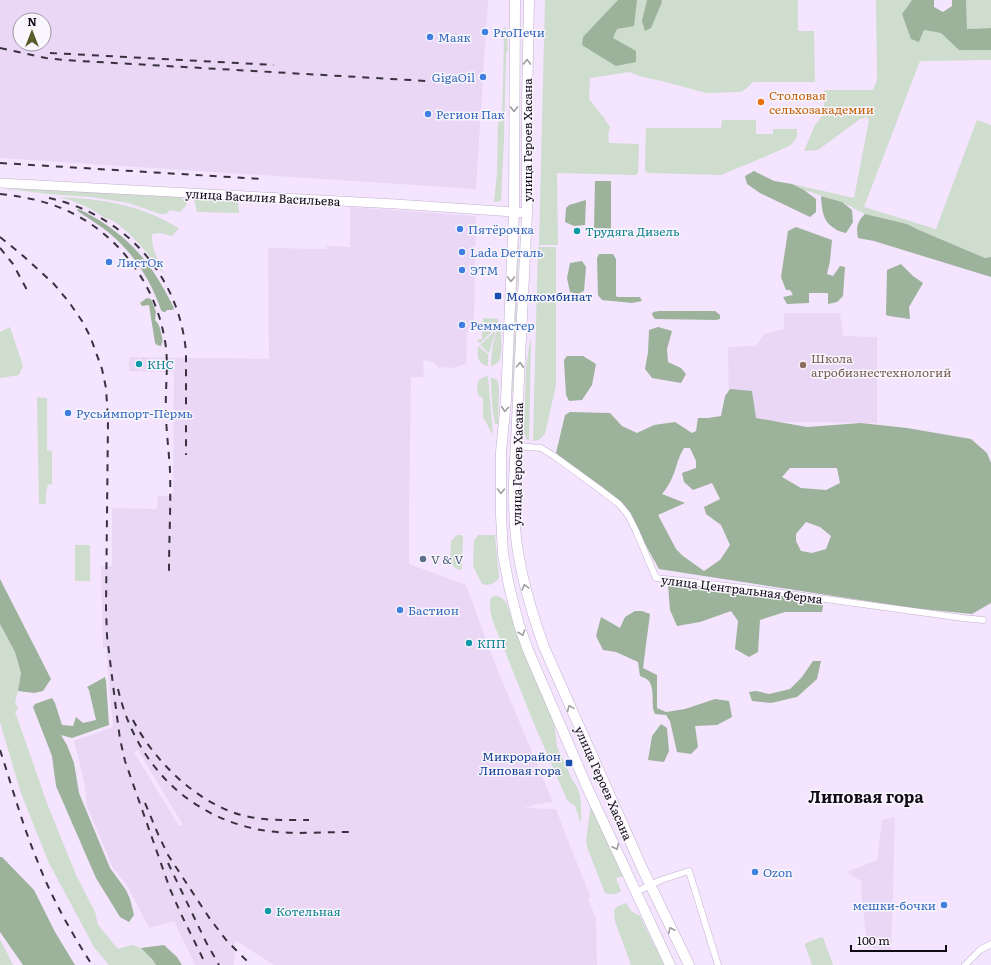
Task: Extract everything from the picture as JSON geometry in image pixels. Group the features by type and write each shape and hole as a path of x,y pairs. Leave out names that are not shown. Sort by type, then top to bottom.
{"main road":[{"name":"улица Героев Хасана","path":"515,0 514,212 506,400 501,452 501,515 503,554 511,593 528,650 587,787 670,965"},
{"name":"улица Героев Хасана","path":"528,0 527,213 514,483 515,526 518,553 524,584 535,622 554,672 650,885 689,965"},
{"name":"улица Василия Васильева","path":"0,182 396,204 527,213"}],"street":[{"name":"улица Центральная Ферма","path":"516,446 541,448 619,504 628,515 656,578 983,620"},
{"path":"636,892 650,885 689,871 718,965"},
{"path":"965,965 980,950 991,944"}],"shaded area":[{"path":"0,0 488,0 476,189 0,158"},
{"path":"350,207 476,216 474,319 467,333 466,364 452,368 438,367 433,362 423,360 424,377 411,377 409,564 466,585 496,666 553,802 537,804 524,808 556,809 591,898 588,898 596,918 597,965 274,965 235,940 234,965 195,965 174,921 149,928 126,884 113,868 87,806 84,781 74,741 113,727 106,648 103,648 101,566 112,566 112,508 157,509 158,496 173,496 174,372 129,371 129,357 269,359 268,250 270,248 326,249 327,246 350,247","holes":["138,750 183,825 179,826 134,752"]},
{"name":"Школа агробизнестехнологий","path":"784,313 840,313 843,336 877,337 877,423 729,421 728,347 755,346 765,334 784,329"},
{"path":"895,817 891,953 867,946 861,888 862,882 847,872 877,860 882,820"}],"green space":[{"path":"545,0 798,0 798,31 814,31 815,82 753,82 741,92 706,93 639,76 630,72 590,78 589,99 610,127 608,135 609,143 639,144 638,172 636,175 557,173 558,245 539,245"},
{"path":"618,0 637,0 634,26 617,29 613,38 636,51 636,62 616,66 582,45 583,37"},
{"path":"647,0 661,0 662,2 651,28 645,31 642,21"},
{"path":"876,0 912,0 902,14 912,39 919,42 924,30 941,33 959,50 991,50 991,60 920,61 864,207 936,229 977,120 991,125 991,257 985,258 907,224 865,214 842,202 804,190 792,184 854,198 869,120 867,117 860,119 818,150 804,151 815,125 824,114 824,90 873,90 877,80"},
{"path":"912,0 934,0 934,7 943,12 952,6 952,0 966,0 967,29 991,28 991,50 959,50 941,33 924,30 919,42 911,39 902,14"},
{"path":"966,0 991,0 991,28 967,29"},
{"path":"504,27 506,28 508,50 506,54 501,201 494,202 497,174 498,122 502,121 504,42 502,34"},
{"path":"722,120 756,120 756,134 773,134 773,129 797,129 797,137 791,145 721,175 648,173 645,170 646,128 721,128"},
{"path":"754,171 774,181 792,184 804,190 816,199 816,212 810,217 760,193 747,184 745,176"},
{"path":"595,181 611,181 611,229 594,228"},
{"path":"6,189 72,190 147,196 160,195 180,197 187,202 186,206 180,212 170,210 166,214 160,214 129,203 91,197"},
{"path":"821,196 842,202 852,210 853,222 846,233 837,230 827,222 823,214"},
{"path":"59,197 91,199 121,205 150,214 179,228 172,236 161,233 152,234 154,250 164,274 129,233 112,220 105,218 83,205"},
{"path":"194,199 238,201 239,213 197,212"},
{"path":"586,200 585,225 574,226 565,222 566,208 569,205"},
{"path":"78,209 105,224 137,251 153,271 174,309 167,310 165,312 161,310 145,275 128,251 101,226 79,212 77,210"},
{"path":"865,214 907,224 985,258 991,257 991,277 874,241 858,238 858,225"},
{"path":"796,227 832,240 827,274 833,276 840,266 845,267 843,296 837,302 828,304 828,293 809,293 809,303 787,304 783,297 793,295 790,290 786,290 781,277 788,231"},
{"path":"518,244 519,245 512,392"},
{"path":"538,247 556,247 556,385 545,434 539,440 533,441"},
{"path":"599,254 613,254 616,259 617,297 640,297 642,301 632,303 602,300 598,295 597,258"},
{"path":"582,261 586,267 584,291 578,294 570,292 567,278 570,263"},
{"path":"901,264 913,276 923,283 909,307 910,319 886,315 887,270"},
{"path":"147,298 151,299 156,312 155,320 159,326 162,339 161,346 155,343 149,305 142,306 140,303"},
{"path":"715,311 720,315 720,319 655,319 652,315 653,312"},
{"path":"483,318 498,319 497,327 480,343 477,340 482,339"},
{"path":"500,323 501,354 499,361 491,366 493,344"},
{"path":"10,327 23,366 19,375 0,378 0,332"},
{"path":"658,327 672,331 667,349 668,362 681,368 686,374 681,383 652,378 645,369 648,352 649,330"},
{"path":"496,330 489,353 480,345"},
{"path":"530,341 529,440 527,440 524,433 526,368"},
{"path":"478,346 488,354 488,366 481,363 478,359"},
{"path":"567,356 583,356 596,364 592,385 582,400 569,401 566,395 564,360"},
{"path":"488,376 493,435 483,417 483,398 478,395 477,385 479,380"},
{"path":"491,377 497,380 499,387 498,424 495,424 494,418"},
{"path":"730,389 752,391 756,418 807,427 861,423 907,428 971,439 987,453 991,463 991,603 972,614 912,608 659,569 639,533 619,504 564,462 556,453 565,415 570,412 610,413 622,426 637,433 654,425 675,422 692,433 696,431 698,418 721,416 725,396","holes":["684,448 690,448 696,461 696,468 682,473 684,482 693,490 712,483 720,499 704,507 706,514 721,525 730,545 720,560 704,571 676,549 658,515 685,503 662,494 667,488 674,474","790,468 837,468 840,483 826,490 801,488 782,477","806,522 820,527 831,536 826,549 812,553 801,551 796,541 796,534"]},
{"path":"37,397 47,398 47,450 52,451 52,485 48,484 46,504 39,504"},
{"path":"457,535 463,536 461,570 454,566 450,554 451,541"},
{"path":"478,535 495,535 499,577 490,585 482,584 473,565 474,541"},
{"path":"75,545 90,545 90,581 75,581"},
{"path":"0,579 51,679 43,691 34,693 18,691 21,673 15,652 0,624"},
{"path":"675,582 821,601 823,605 822,612 785,612 760,620 758,652 749,657 735,649 738,621 731,611 700,622 677,626 670,610 668,585"},
{"path":"494,596 498,596 506,602 528,663 554,722 557,747 580,796 581,824 575,806 567,800 535,726 492,619 490,599"},
{"path":"635,611 642,611 650,614 643,668 657,675 657,708 666,712 685,709 715,699 729,701 732,717 717,725 695,726 698,747 691,754 677,752 670,721 666,715 655,714 652,688 648,680 640,676 638,662 616,652 603,650 596,636 601,617 620,628 625,617"},
{"path":"0,624 15,652 21,673 15,702 18,708 15,712 48,806 76,875 95,912 98,925 118,949 131,945 139,947 156,965 109,965 94,947 49,863 21,793 0,722"},
{"path":"813,661 821,661 817,679 797,697 771,703 752,701 749,692 756,691 769,694 790,689 802,677"},
{"path":"105,677 109,725 72,738 61,735 67,745 74,763 79,793 110,868 126,890 130,899 134,915 129,922 120,917 96,878 56,786 52,756 33,707 35,704 52,698 62,725 73,726 76,717 83,723 96,720 87,687"},
{"path":"661,724 667,728 669,751 664,762 648,760 652,736"},
{"path":"591,803 624,877 616,878 621,891 615,894 605,893 587,847 586,841"},
{"path":"0,857 2,857 34,890 55,932 75,965 23,965 0,932"},
{"path":"626,903 631,911 640,916 664,965 631,965 615,921 614,910 618,906"},
{"path":"822,937 833,965 812,965 805,945 806,943"},
{"path":"0,940 2,943 13,965 0,965"},
{"path":"164,945 177,957 182,965 156,965 141,948"}],"railway":[{"path":"0,48 46,58 63,60 427,81"},
{"path":"50,53 274,65"},
{"path":"0,163 262,179"},
{"path":"0,194 40,201 75,214 112,241 128,258 152,297 160,319 167,358 166,418 170,464 169,571"},
{"path":"49,198 76,206 101,218 124,234 143,252 160,274 172,298 181,324 186,352 186,455"},
{"path":"0,237 53,283 69,302 90,336 102,369 106,388 108,420 107,636 120,739 125,761 170,889 206,965"},
{"path":"0,248 13,264 27,290"},
{"path":"118,689 126,715 137,740 151,762 168,782 187,798 209,812 234,823 272,832 349,832"},
{"path":"133,720 152,750 165,765 178,778 208,800 224,809 249,817 275,820 309,820"},
{"path":"0,750 27,833 43,874 62,914 92,965"},
{"path":"145,803 168,855 210,919 227,941 251,965"},
{"path":"168,863 206,942 219,965"}],"place":[{"name":"ProПечи","path":"485,32"},
{"name":"Маяк","path":"430,37"},
{"name":"GigaOil","path":"483,77"},
{"name":"Столовая сельхозакадемии","path":"761,102"},
{"name":"Регион Пак","path":"428,114"},
{"name":"Пятёрочка","path":"460,229"},
{"name":"Трудяга Дизель","path":"577,231"},
{"name":"Lada Dеталь","path":"462,252"},
{"name":"ЛистОк","path":"109,262"},
{"name":"ЭТМ","path":"462,270"},
{"name":"Молкомбинат","path":"498,296"},
{"name":"Реммастер","path":"462,325"},
{"name":"КНС","path":"139,364"},
{"name":"Школа агробизнестехнологий","path":"803,365"},
{"name":"Русьимпорт-Пермь","path":"68,413"},
{"name":"V & V","path":"423,559"},
{"name":"Бастион","path":"400,610"},
{"name":"КПП","path":"469,643"},
{"name":"Микрорайон Липовая гора","path":"569,763"},
{"name":"Ozon","path":"755,872"},
{"name":"мешки-бочки","path":"944,905"},
{"name":"Котельная","path":"268,911"}],"district":[{"name":"Липовая гора","path":"866,796"}]}
